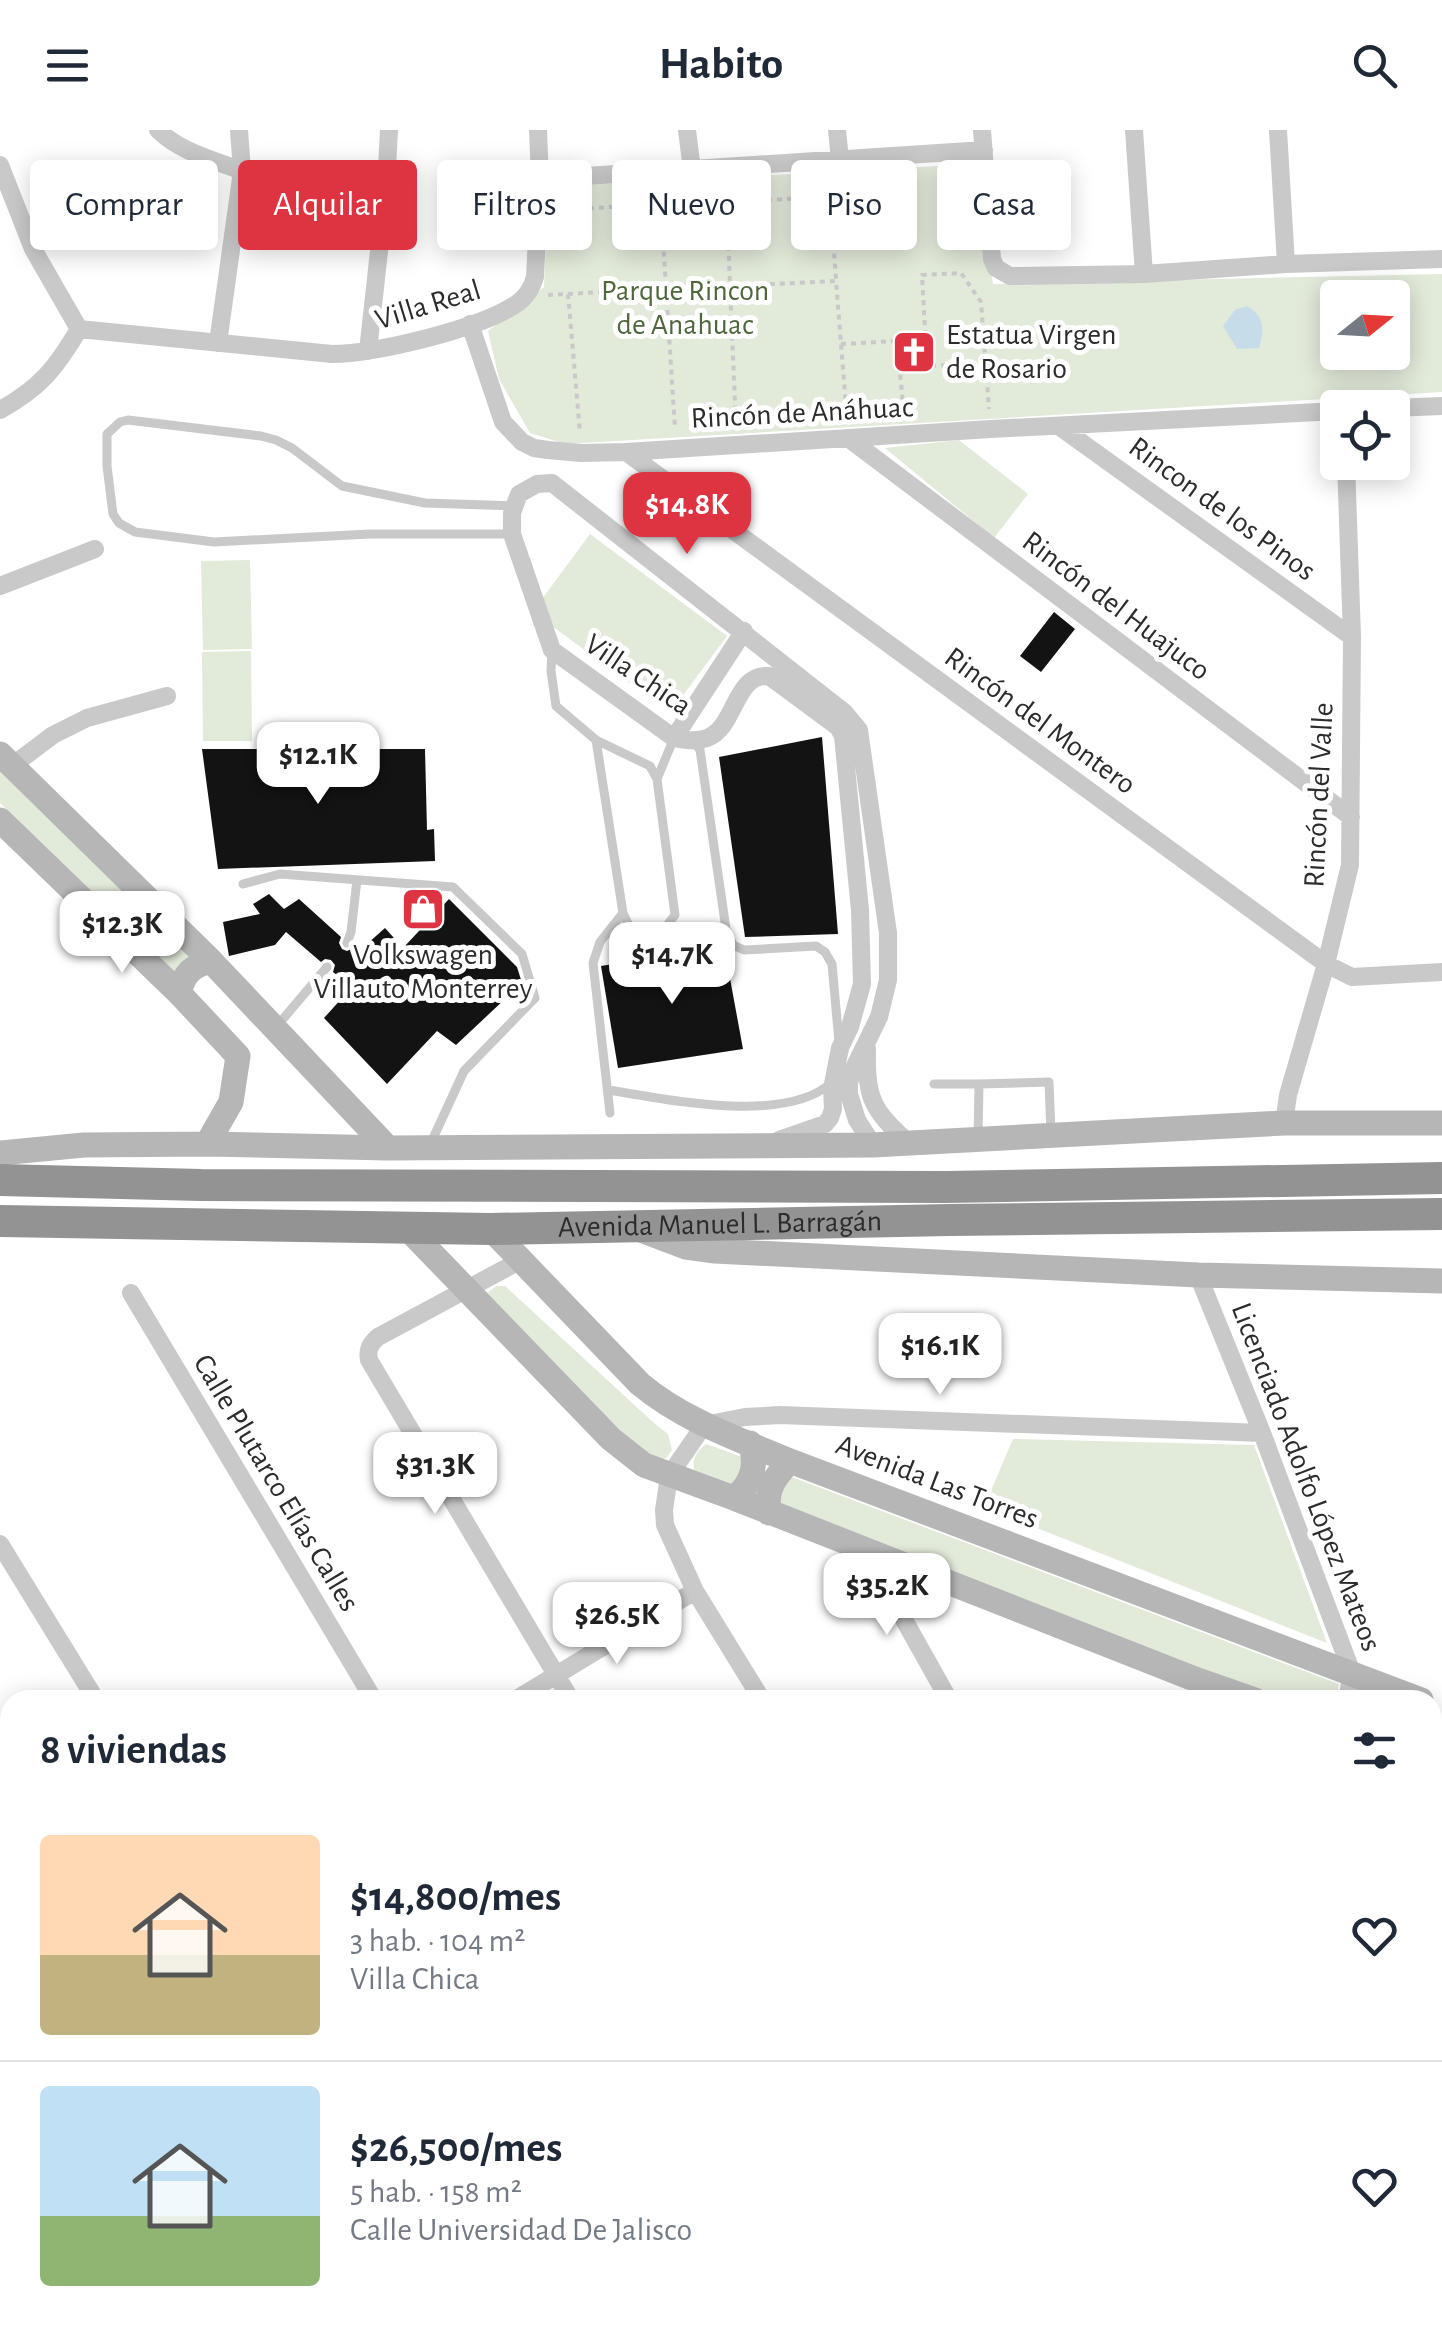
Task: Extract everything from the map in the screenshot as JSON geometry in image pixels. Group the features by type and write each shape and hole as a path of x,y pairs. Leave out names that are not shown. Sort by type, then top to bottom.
{"highway":[{"name":"Avenida Manuel L. Barragán","path":"0,1180 201,1185 947,1187 1442,1178"},
{"name":"Avenida Manuel L. Barragán","path":"0,1221 491,1229 1442,1214"}],"street":[{"path":"158,130 197,154 238,169"},
{"path":"239,130 241,160"},
{"path":"368,352 389,130"},
{"path":"538,130 539,160"},
{"path":"688,130 691,160"},
{"path":"837,130 840,160 984,150"},
{"path":"982,130 992,259 1002,274 1020,278 1144,274 1442,259"},
{"path":"1134,130 1144,274"},
{"path":"1278,130 1286,264"},
{"path":"0,164 33,249 79,330 61,360 34,390 0,410"},
{"path":"218,342 238,200"},
{"name":"Villa Real","path":"79,330 332,354 368,352 470,324 516,304 536,277 537,250"},
{"name":"Rincón de Anáhuac","path":"470,324 503,422 512,433 534,448 581,453 1320,412"},
{"path":"1410,407 1442,406"},
{"name":"Rincon de los Pinos","path":"1060,426 1352,637"},
{"name":"Rincón del Huajuco","path":"848,438 1351,817"},
{"name":"Rincón del Montero","path":"626,452 1326,964 1352,976 1442,972"},
{"name":"Rincón del Valle","path":"1284,1123 1288,1095 1350,866 1352,637 1347,480"},
{"path":"514,506 526,489 552,483 844,712 849,730 862,984 840,1048 830,1118 825,1124 761,1146"},
{"name":"Villa Chica","path":"514,506 512,534 552,650 683,740 714,735 746,685 761,675 768,676 838,727 849,730"},
{"path":"0,586 95,549"},
{"path":"683,740 744,631"},
{"path":"167,696 88,718 6,760 211,961 388,1148"},
{"path":"849,730 862,742 888,933 884,999 849,1082 857,1120 873,1145"},
{"path":"0,820 238,1056"},
{"path":"862,958 887,951"},
{"path":"178,993 191,968 211,961"},
{"path":"238,1056 263,1044 274,1030"},
{"path":"867,1044 868,1090 874,1106 909,1143"},
{"path":"206,1144 231,1102 238,1056"},
{"path":"0,1153 84,1146 206,1144 388,1148 873,1145 1284,1123 1442,1123"},
{"path":"632,1226 686,1246 715,1250 1198,1274 1442,1281"},
{"path":"406,1228 619,1446 644,1466 1226,1690"},
{"name":"Avenida Las Torres","path":"491,1229 640,1384 704,1425 1395,1690"},
{"path":"521,1260 378,1337 369,1348 369,1360 566,1690"},
{"name":"Licenciado Adolfo López Mateos","path":"1198,1274 1352,1673 1349,1690"},
{"name":"Calle Plutarco Elías Calles","path":"131,1293 368,1690"},
{"path":"756,1690 696,1592 665,1525 669,1476 704,1425 745,1417 780,1416 1262,1434"},
{"path":"734,1498 745,1489 754,1466 750,1444"},
{"path":"769,1512 769,1488 790,1461"},
{"path":"0,1544 90,1690"},
{"path":"866,1552 944,1690"},
{"path":"532,1690 696,1592"}],"lane":[{"path":"512,534 336,534 214,542 135,532 119,523 113,514 106,466 107,434 128,420 261,436 292,448 342,486 425,504 514,506"},
{"path":"552,650 556,706 596,740 650,766 656,779 675,915 664,929 636,934 623,913 596,740"},
{"path":"656,779 683,740 700,750 726,929 734,945 744,950 816,946 825,952 832,964 840,1048"},
{"path":"243,884 280,874 452,887 522,954 535,998 464,1071 428,1148"},
{"path":"347,943 357,880"},
{"path":"610,1113 593,963 600,942 623,913"},
{"path":"274,1030 326,967"},
{"path":"608,1090 716,1105 762,1106 792,1101 824,1089 833,1081"},
{"path":"934,1084 1049,1082 1051,1136"},
{"path":"978,1140 979,1084"}],"path":[{"path":"771,200 830,197 848,438"},
{"path":"664,250 677,448"},
{"path":"729,250 737,445"},
{"path":"986,364 927,366 922,275 961,273 980,302 986,364 991,429"},
{"path":"548,295 836,280"},
{"path":"568,294 581,453"},
{"path":"840,344 897,341 905,434"}],"green space":[{"name":"Parque Rincon de Anahuac","path":"937,166 937,250 988,250 993,284 1442,274 1442,392 1320,390 1320,399 565,444 530,433 499,379 488,331 544,287 546,250 592,250 592,185 612,184 612,250 771,250 771,175 791,174 791,250 917,250 917,167"},
{"path":"959,440 1028,494 994,538 885,448"},
{"path":"590,534 727,636 670,713 552,626 542,599"},
{"path":"250,560 252,649 203,650 201,561"},
{"path":"251,651 252,741 203,741 202,652"},
{"path":"0,763 194,957 174,977 0,803"},
{"path":"496,1286 505,1286 668,1434 672,1450 667,1457 662,1460 626,1444 486,1294"},
{"path":"1013,1439 1254,1445 1327,1643 984,1507"},
{"path":"706,1444 745,1458 746,1467 733,1484 694,1470 696,1455"},
{"path":"792,1477 1339,1684 1338,1690 1258,1690 782,1510 778,1504 781,1481"}],"water":[{"path":"1247,306 1260,319 1261,341 1259,348 1237,349 1223,326 1235,310"}],"building":[{"path":"1054,612 1075,629 1041,672 1020,656"},
{"path":"822,737 838,934 745,937 719,757"},
{"path":"202,749 425,749 427,830 434,829 435,861 218,869"},
{"path":"269,894 284,909 299,899 341,937 342,949 353,948 358,952 385,928 403,948 449,899 517,967 522,983 456,1045 437,1031 387,1084 324,1018 352,987 333,972 335,965 331,960 321,962 286,932 275,945 229,956 223,922 260,914 253,904"},
{"path":"724,946 743,1049 618,1068 601,966"}],"place":[{"name":"Estatua Virgen de Rosario","path":"914,352"},
{"name":"Volkswagen Villauto Monterrey","path":"423,909"}]}
